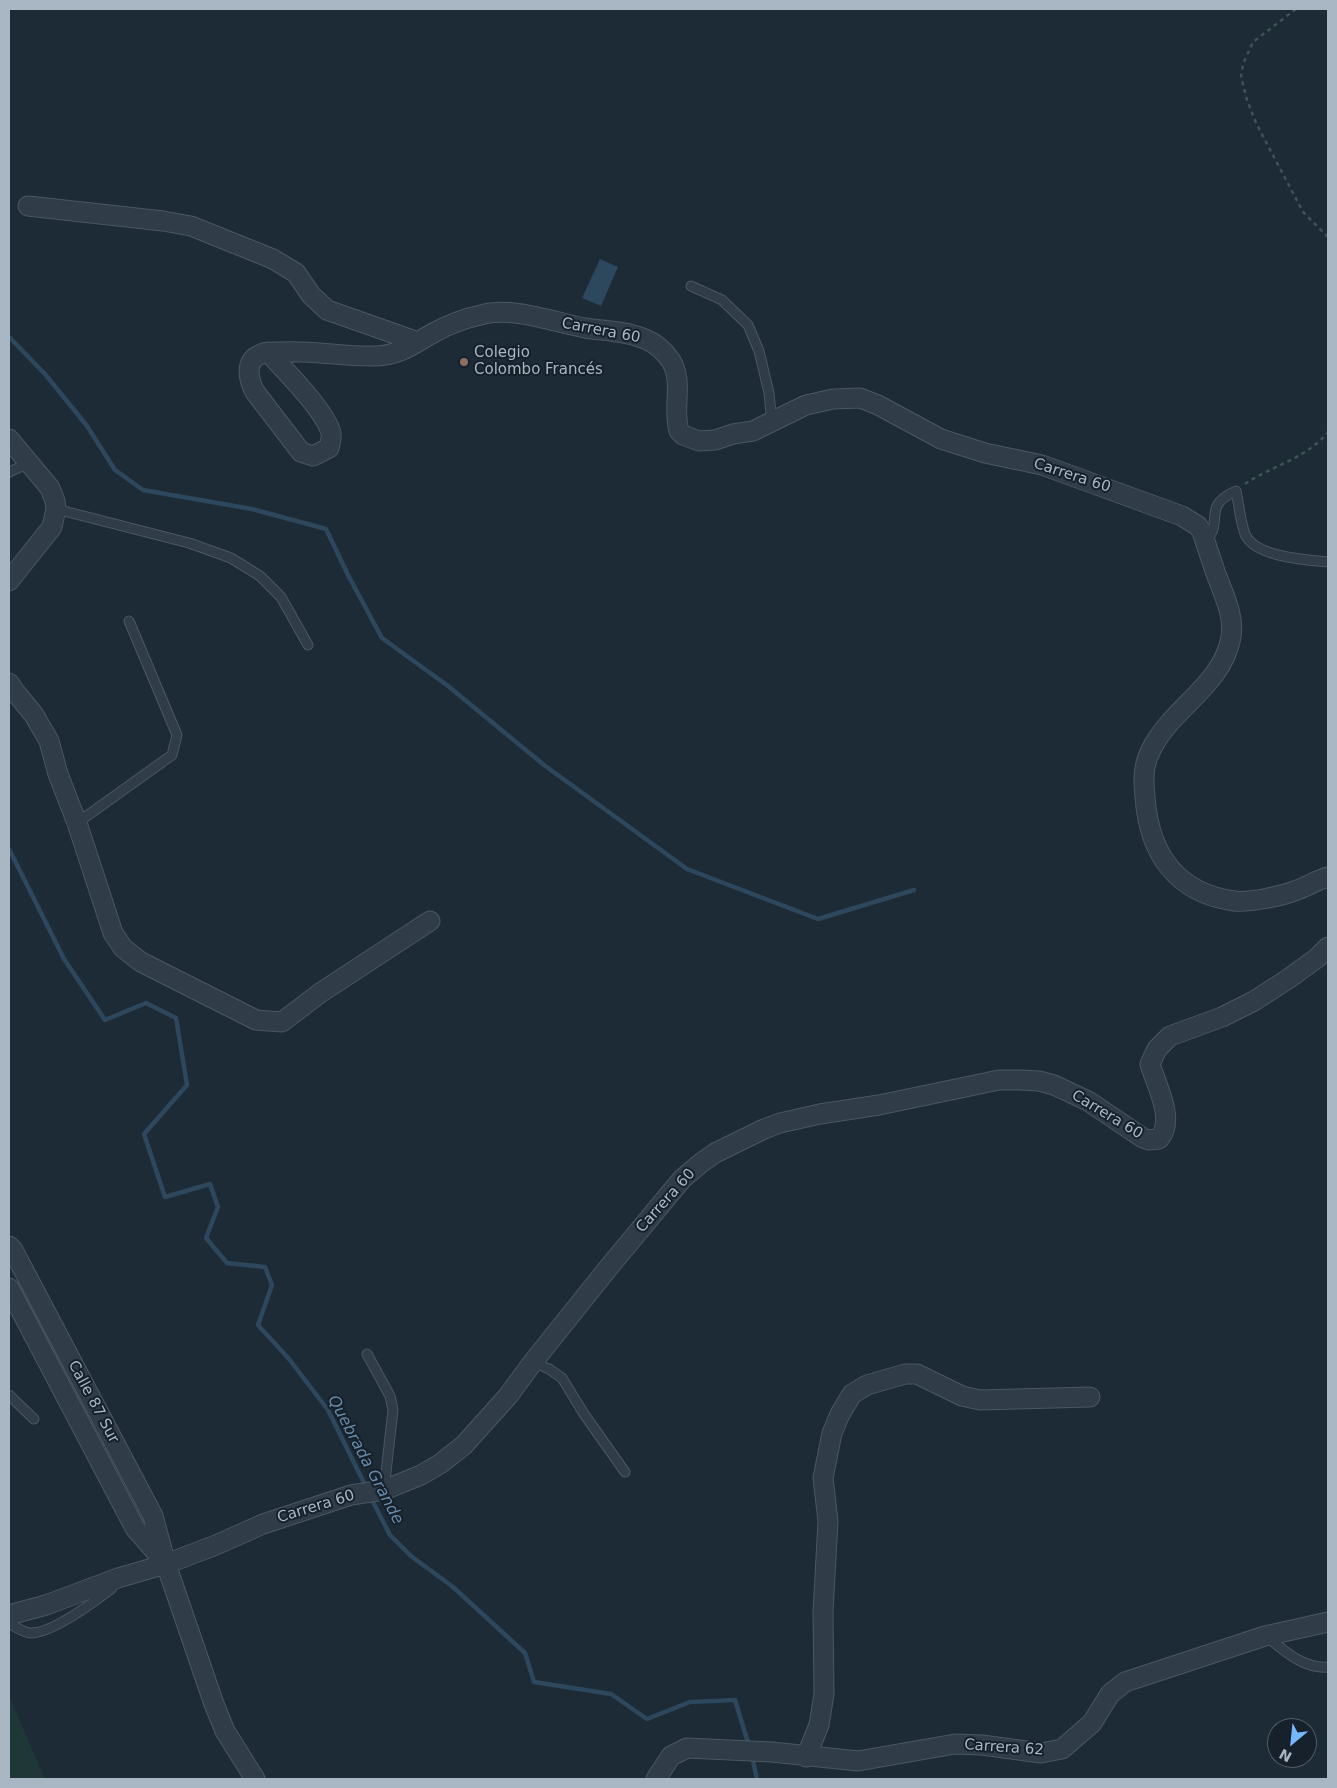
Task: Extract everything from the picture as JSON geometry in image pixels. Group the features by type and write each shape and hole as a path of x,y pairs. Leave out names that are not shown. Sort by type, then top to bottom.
{"street":[{"path":"28,206 163,221 191,226 273,259 296,273 311,295 327,310 418,342"},
{"name":"Carrera 60","path":"418,342 437,331 482,314 506,313 530,316 582,327 626,333 646,340 659,348 671,361 677,377 677,425 678,431 683,435 700,440 715,440 733,434 753,431 772,423 788,412 806,405 833,399 860,398 885,408 941,439 985,453 1042,465 1182,516 1198,526 1204,538 1230,614 1231,636 1224,656 1215,673 1162,731 1147,757 1143,782 1146,814 1151,833 1168,867 1192,888 1211,896 1236,902 1265,899 1296,891 1317,880 1328,877"},
{"path":"268,352 309,397 327,422 332,435 330,448 313,456 300,452 250,383 249,372 251,364 258,355 268,352 292,351 375,356 397,353 418,342"},
{"path":"9,439 50,488 56,501 52,527 9,581"},
{"path":"9,683 34,715 49,741 58,774 77,823 110,925 123,948 141,962 256,1020 282,1022 320,994 430,921"},
{"name":"Carrera 60","path":"9,1614 46,1605 118,1578 166,1564 264,1524 351,1495 374,1491 421,1475 434,1468 464,1445 508,1396 533,1362 682,1179 701,1163 730,1145 764,1130 796,1119 878,1105 999,1080 1020,1080 1039,1081 1054,1085 1088,1101 1143,1138 1149,1140 1159,1139 1167,1122 1150,1064 1157,1050 1170,1036 1222,1017 1254,1000 1295,974 1317,958 1328,947"},
{"name":"Calle 87 Sur","path":"9,1246 18,1259 153,1516 166,1564 214,1704 225,1730 255,1779"},
{"name":"Calle 87 Sur","path":"9,1288 136,1528 166,1564"},
{"path":"806,1757 819,1725 824,1694 823,1612 828,1522 823,1478 832,1433 840,1414 852,1394 867,1385 905,1374 917,1374 962,1396 980,1400 1090,1397"},
{"name":"Carrera 62","path":"656,1779 671,1756 687,1748 858,1761 955,1744 982,1744 1041,1752 1062,1750 1092,1723 1110,1694 1125,1682 1266,1636 1328,1622"}],"lane":[{"path":"691,286 722,300 748,325 759,351 769,393 772,423"},
{"path":"9,472 29,463"},
{"path":"1204,538 1209,537 1212,532 1217,507 1221,500 1236,491 1245,536 1256,547 1269,553 1328,562"},
{"path":"56,508 189,543 231,558 260,576 281,597 308,645"},
{"path":"77,823 172,755 177,735 129,621"},
{"path":"368,1354 390,1396 393,1410 374,1491"},
{"path":"533,1362 549,1369 562,1378 624,1472"},
{"path":"9,1395 34,1418"},
{"path":"9,1623 17,1629 30,1633 53,1626 90,1605 111,1589 118,1578"},
{"path":"1266,1636 1304,1664 1328,1667"}],"path":[{"path":"1296,9 1253,42 1243,64 1241,76 1247,100 1256,123 1303,212 1328,237"},
{"path":"1236,491 1253,479 1299,457 1317,444 1328,432"}],"green space":[{"path":"9,1696 45,1779 9,1779"}],"water":[{"path":"600,259 618,267 601,306 582,298"}],"waterway":[{"path":"9,337 45,374 87,426 115,470 143,490 252,509 326,529 382,638 448,686 544,765 687,869 818,919 914,890"},
{"name":"Quebrada Grande","path":"9,849 64,959 105,1020 146,1003 176,1018 187,1085 144,1134 165,1197 210,1184 218,1207 206,1238 227,1263 265,1267 272,1285 258,1325 289,1359 328,1410 367,1489"},
{"name":"Quebrada Grande","path":"370,1496 390,1535 411,1556 453,1587 525,1653 534,1682 611,1694 647,1719 690,1702 735,1700 749,1746"},
{"name":"Quebrada Grande","path":"752,1756 757,1779"}],"place":[{"name":"Colegio Colombo Francés","path":"464,362"}]}
